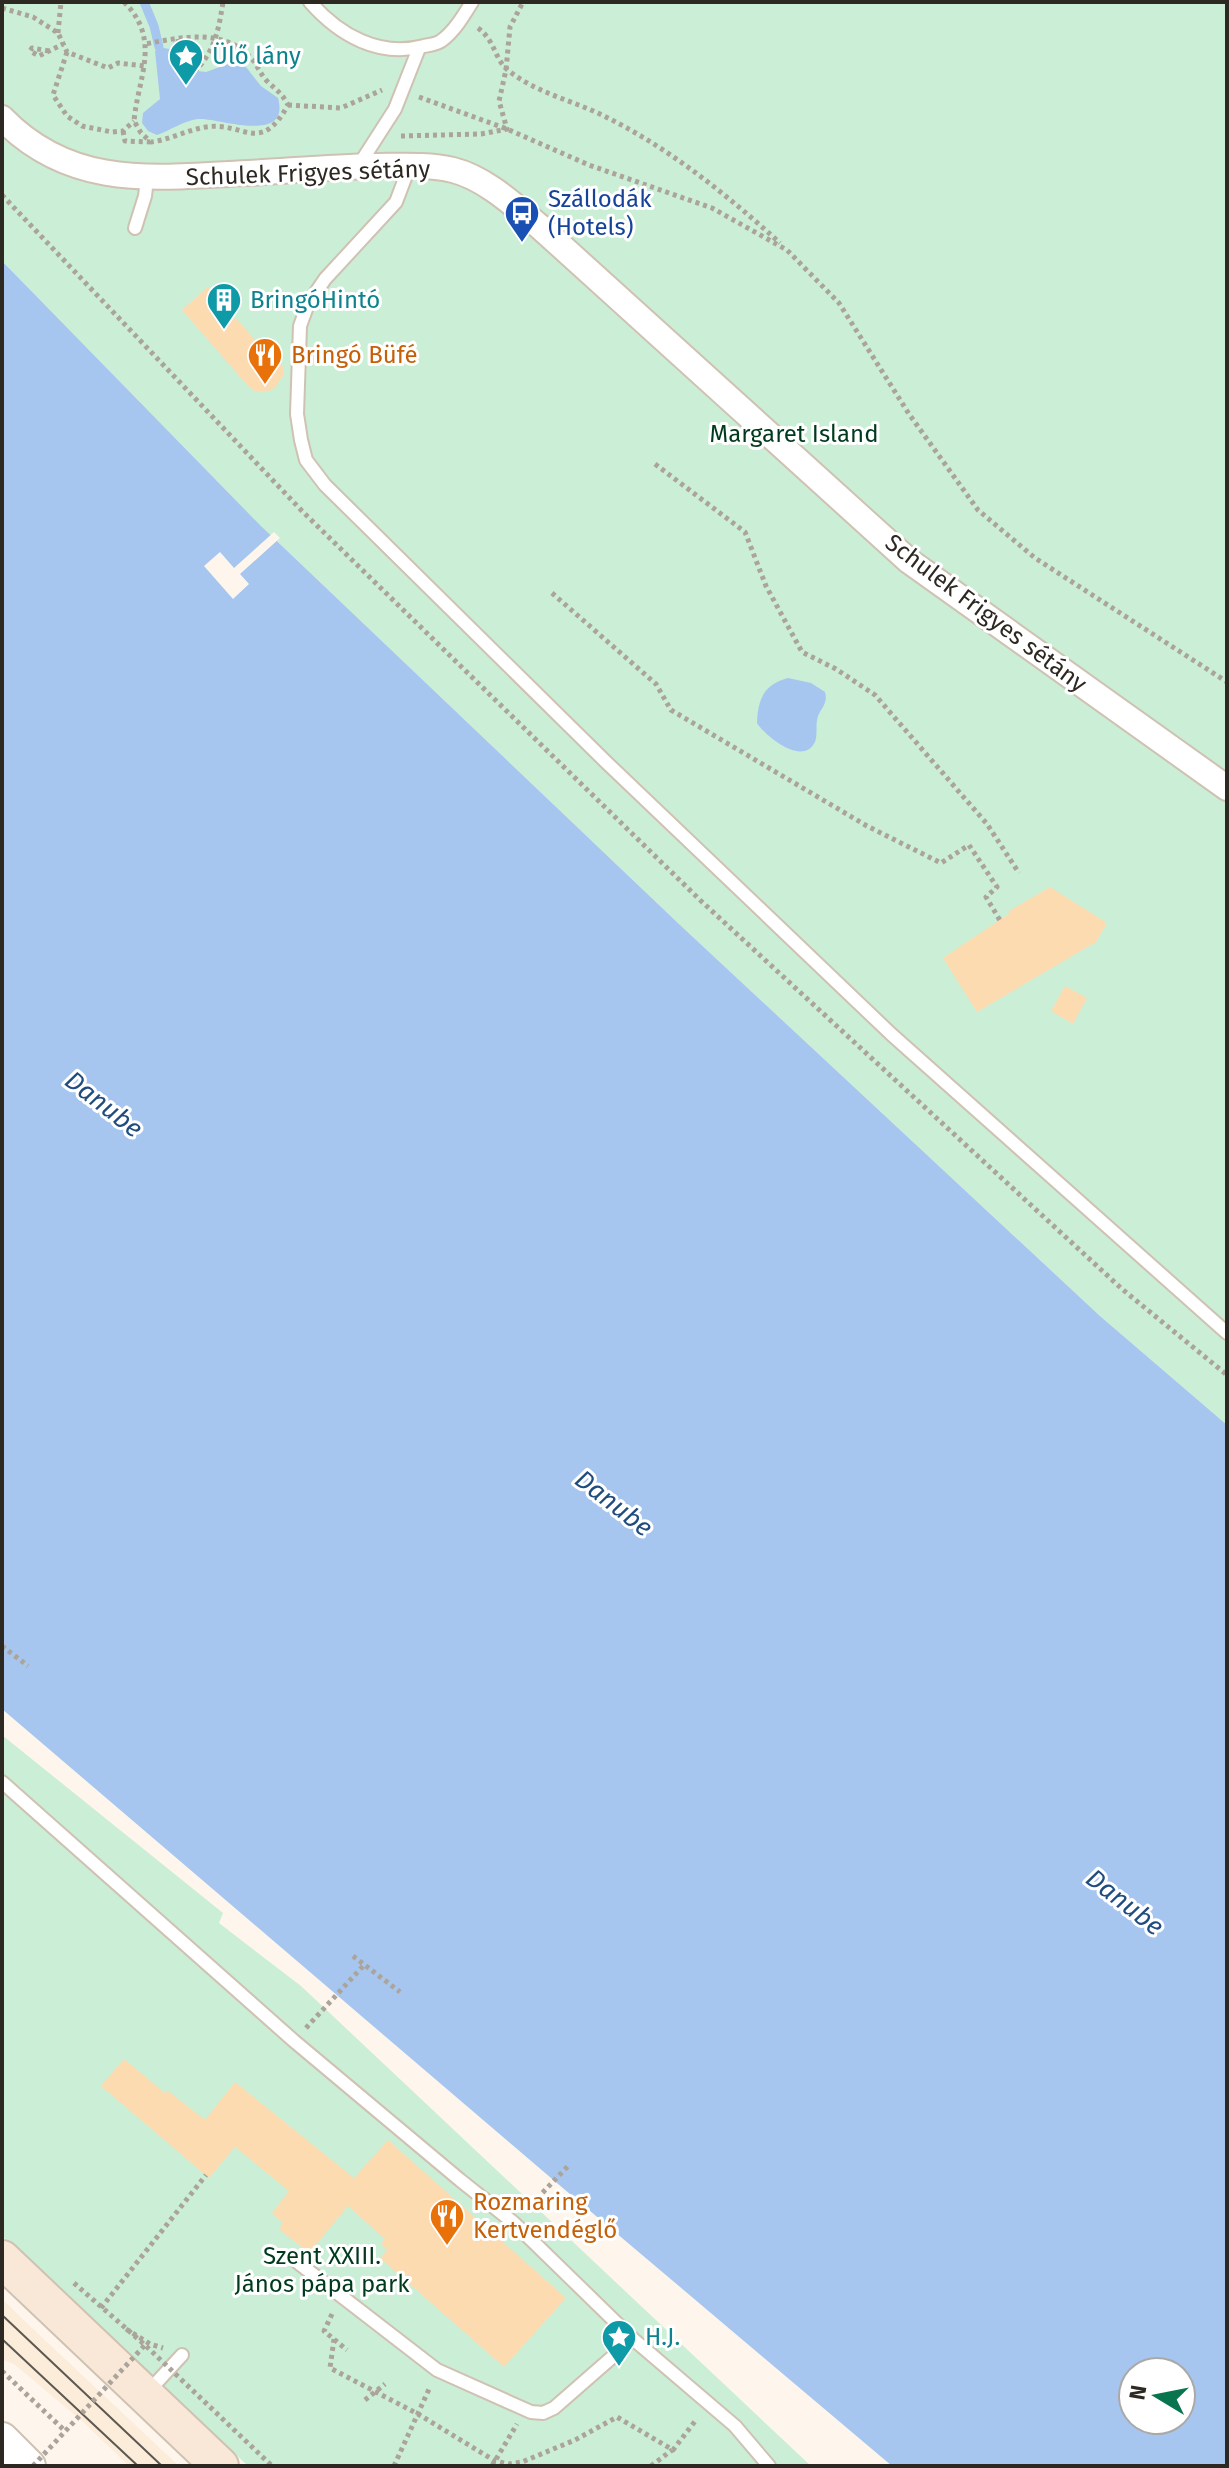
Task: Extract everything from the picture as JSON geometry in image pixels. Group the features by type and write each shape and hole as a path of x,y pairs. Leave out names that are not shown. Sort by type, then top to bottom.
{"main road":[{"path":"2,2259 220,2466"}],"street":[{"name":"Schulek Frigyes sétány","path":"2,118 38,147 89,170 147,179 410,165 454,170 479,180 521,211 909,561 1227,788"},
{"path":"2,2439 31,2466"}],"lane":[{"path":"310,2 321,15 351,38 395,51 441,41 463,18 472,2"},
{"path":"358,167 403,92 419,48"},
{"path":"410,165 396,202 325,279 308,304 300,326 297,414 306,460 325,485 606,762 868,1012 1227,1333"},
{"path":"135,228 147,179"},
{"path":"2,1782 294,2041 514,2223 633,2339 735,2426 769,2466"},
{"path":"292,2258 437,2370 526,2410 543,2413 554,2408 633,2339"},
{"path":"145,2394 182,2355"}],"path":[{"path":"61,2 58,33 67,52 108,68 118,63 144,66"},
{"path":"67,52 53,95 67,116 82,126 123,131 134,121 149,44 135,15 124,2"},
{"path":"178,39 184,69 197,69 207,58 217,36 223,2"},
{"path":"507,129 499,101 510,27 523,2"},
{"path":"2,8 33,17 58,33"},
{"path":"463,18 489,36 506,70 546,94 603,116 665,151 747,213 839,303 909,414 978,510 1035,558 1227,682"},
{"path":"149,44 165,39 217,36 251,58 267,81 282,92 288,105"},
{"path":"49,51 63,44"},
{"path":"288,105 341,108 386,88 403,92 507,129 589,165 712,208 787,250"},
{"path":"123,131 125,141 151,142 211,126 249,134 266,131 280,119 288,105"},
{"path":"134,121 151,142"},
{"path":"379,136 481,134 507,129"},
{"path":"2,195 302,511 700,900 1122,1289 1227,1375"},
{"path":"655,464 745,532 766,586 802,652 836,669 875,695 987,824 1019,873"},
{"path":"295,519 302,511"},
{"path":"552,593 656,684 671,710 867,826 941,863 969,845 997,887 986,897 1001,922"},
{"path":"2,1646 28,1666"},
{"path":"353,1956 400,1992"},
{"path":"294,2041 364,1965"},
{"path":"514,2223 569,2165"},
{"path":"98,2312 206,2175"},
{"path":"74,2283 145,2345 272,2466"},
{"path":"341,2295 324,2331 347,2350"},
{"path":"330,2368 334,2339"},
{"path":"31,2466 145,2345"},
{"path":"394,2466 437,2370"},
{"path":"2,2371 65,2431"},
{"path":"365,2400 385,2384"},
{"path":"492,2466 526,2410"},
{"path":"651,2466 673,2450"}],"shaded area":[{"path":"2,2299 179,2466 129,2466 82,2421 14,2364 2,2360"}],"green space":[{"name":"Margaret Island","path":"2,2 1227,2 1227,1425 1100,1316 679,924 260,525 2,261"},
{"name":"Szent XXIII. János pápa park","path":"2,1735 223,1913 219,1923 301,1986 811,2466 248,2466 2,2236"}],"water":[{"path":"178,41 180,69 206,72 231,63 246,67 261,86 278,98 279,113 274,121 250,126 198,119 157,135 148,131 142,123 143,113 160,99 155,51 159,47 169,49"},
{"name":"Danube","path":"2,261 260,525 679,924 1100,1316 1227,1425 1227,2466 892,2466 2,1709"},
{"path":"788,678 811,683 826,696 817,719 815,742 802,751 784,747 757,723 764,694 773,684"}],"pier":[{"path":"274,532 280,538 240,574 249,584 233,599 204,566 220,552 234,568"}],"building":[{"name":"BringóHintó","path":"208,287 265,351 279,359 283,376 273,390 256,392 249,387 182,310"},
{"path":"1050,887 1107,923 1096,942 977,1012 943,958 1009,911"},
{"path":"1065,986 1087,998 1073,1024 1051,1011"},
{"path":"124,2059 165,2093 167,2090 205,2120 235,2082 354,2178 388,2140 566,2298 504,2367 380,2258 387,2250 381,2244 385,2239 348,2206 309,2253 279,2229 283,2223 272,2213 289,2191 235,2147 209,2178 101,2086"}],"waterway":[{"path":"144,2 159,47"}],"tram line":[{"path":"2,2315 162,2466"},
{"path":"2,2339 138,2466"}],"place":[{"name":"Ülő lány","path":"186,87"},
{"name":"Szállodák (Hotels)","path":"522,244"},
{"name":"BringóHintó","path":"224,331"},
{"name":"Bringó Büfé","path":"265,386"},
{"name":"Rozmaring Kertvendéglő","path":"447,2247"},
{"name":"H.J.","path":"619,2368"}]}
